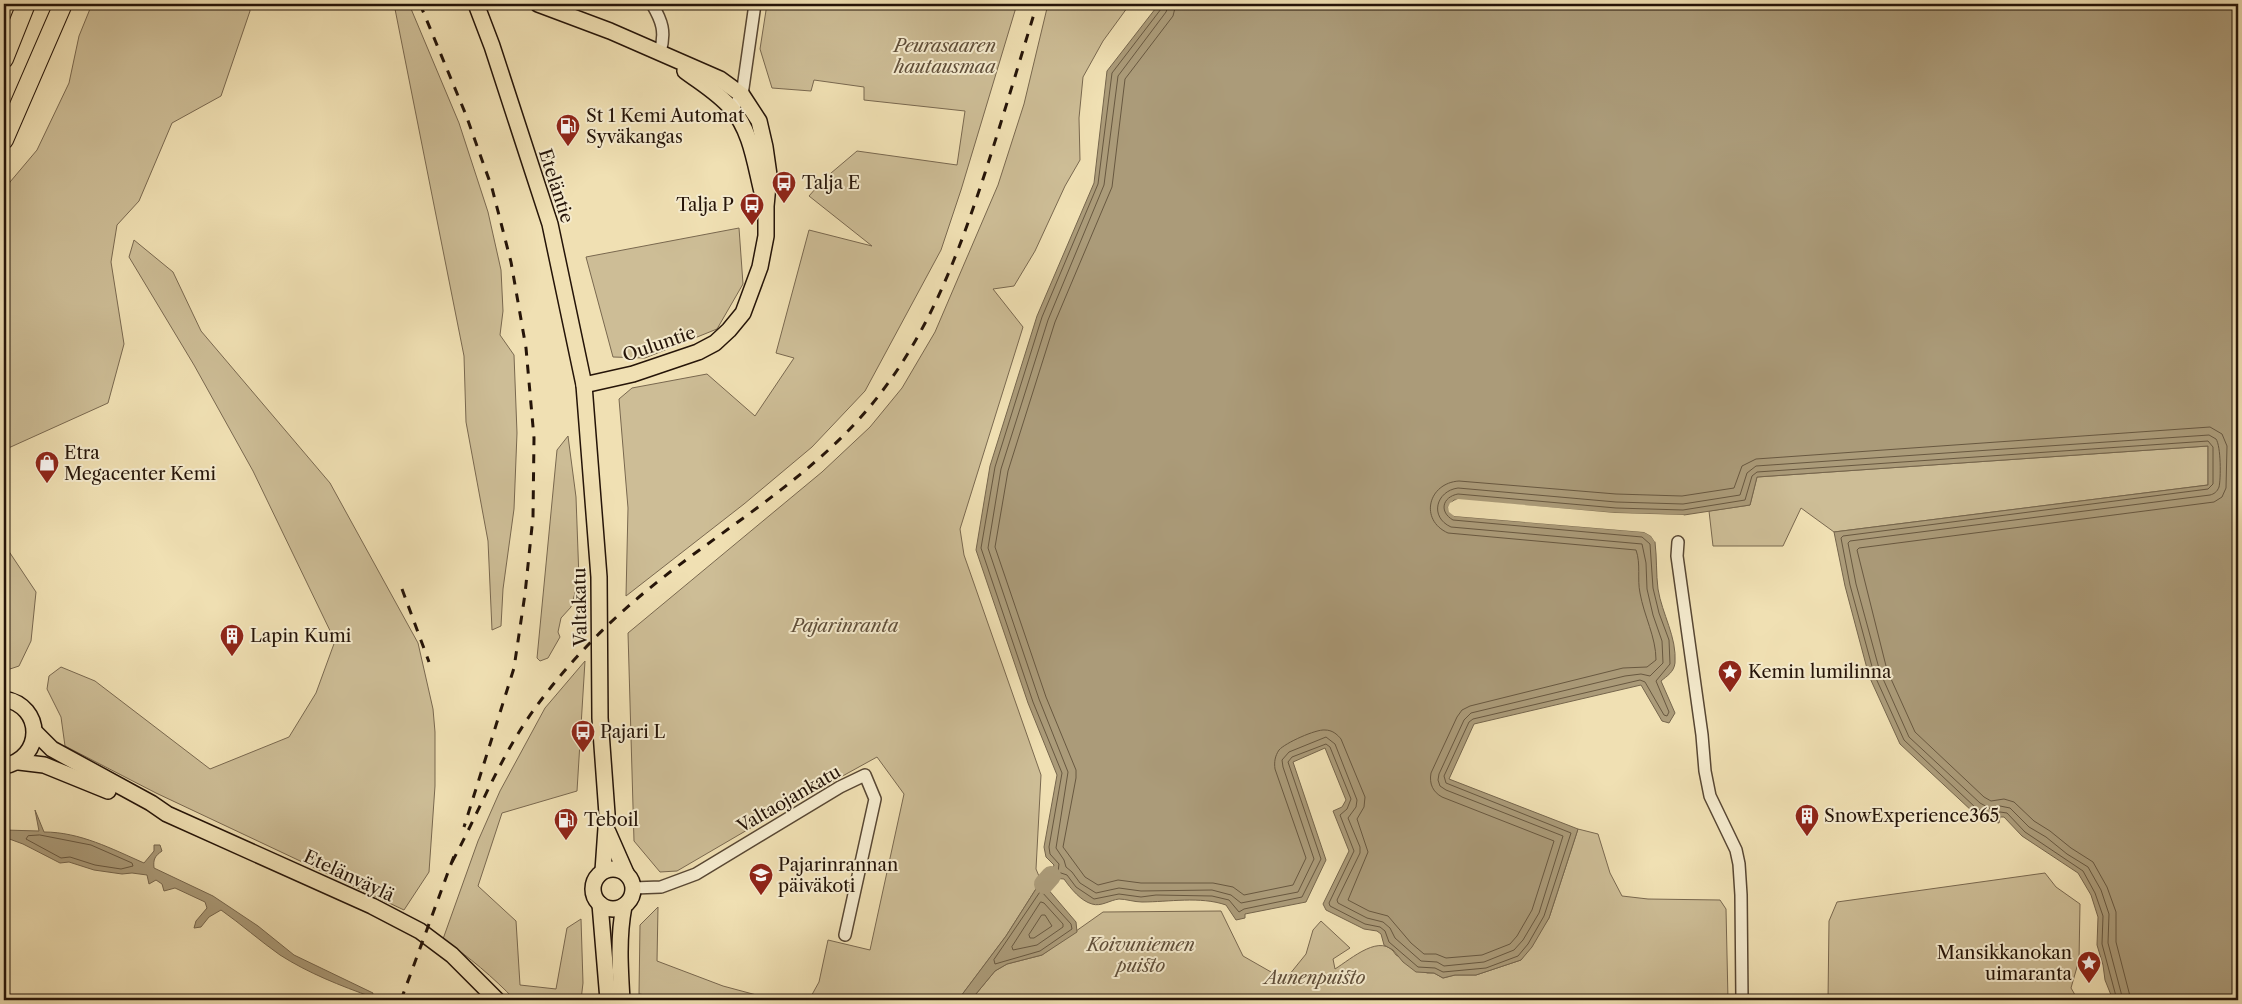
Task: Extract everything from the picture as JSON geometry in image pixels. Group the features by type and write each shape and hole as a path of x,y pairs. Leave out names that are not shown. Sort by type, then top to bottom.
{"highway":[{"path":"4,59 26,4"},
{"path":"4,140 63,4"}],"main road":[{"name":"Eteläntie","path":"476,4 492,46 550,224 584,384"},
{"name":"Ouluntie","path":"538,4 720,78 742,95 759,122 769,174 766,236 760,267 743,313 729,330 715,343 698,352 634,374 584,384"},
{"name":"Ouluntie","path":"660,52 710,88 732,109 750,143 766,206"},
{"name":"Valtakatu","path":"584,384 599,577 600,718 607,829 603,871"},
{"path":"4,699 23,707 28,712 35,732 30,749 8,766"},
{"name":"Etelänväylä","path":"35,732 52,749 151,803 167,814 372,906 420,931 452,955 498,1000"},
{"name":"Etelänväylä","path":"8,766 44,765 146,809 167,814"},
{"name":"Valtakatu","path":"607,829 626,873"},
{"path":"615,868 626,873 633,888 631,898 624,906 616,909 608,908 595,899 593,886 595,880 603,871 615,868"},
{"path":"600,904 608,1000"},
{"path":"622,1000 619,964 620,924 624,906"}],"street":[{"path":"652,4 662,21 664,32 660,52"},
{"path":"732,109 742,95 754,4"},
{"path":"1678,542 1677,556 1702,736 1704,771 1710,796 1736,850 1739,864 1742,1000"},
{"name":"Valtaojankatu","path":"633,888 661,887 696,874 840,787 865,775 875,799 845,935"}],"green space":[{"path":"92,4 249,4 250,11 221,96 172,123 139,201 117,225 111,262 124,344 108,403 4,450 4,193 10,182 37,150 69,83 79,36"},
{"path":"394,4 409,4 459,123 488,212 501,270 503,311 500,335 514,355 517,433 514,509 503,589 501,626 492,630 488,541 466,422 464,356"},
{"name":"Peurasaaren hautausmaa","path":"767,4 1017,4 941,250 865,391 812,447 744,504 626,596 628,508 619,399 632,388 707,374 755,416 794,358 776,353 809,230 872,246 809,196 824,179 857,151 957,165 965,111 864,100 864,87 814,80 811,91 772,88 760,49"},
{"name":"Pajarinranta","path":"1048,4 1130,4 1103,41 1083,77 1079,118 1080,160 1065,186 1035,251 1014,286 993,289 1023,327 960,529 964,555 1041,775 1036,869 1041,881 1006,936 958,1000 809,1000 819,982 828,940 870,950 904,794 877,757 677,871 660,872 634,841 628,633 822,472 870,427 902,388 935,332 998,185 1024,104"},
{"path":"739,228 743,284 717,329 645,358 613,357 586,257"},
{"path":"134,240 173,272 201,331 330,483 418,643 433,709 435,786 429,872 404,910 156,793 65,746 61,717 47,689 49,676 61,667 95,681 210,769 289,737 316,693 335,641 253,471 194,365 129,257"},
{"path":"568,436 576,497 579,579 571,607 561,618 558,632 560,637 548,658 540,661 537,658 557,450"},
{"path":"2208,446 2208,485 1834,532 1801,508 1783,546 1713,546 1709,511 1750,505 1757,477"},
{"path":"4,544 36,592 31,641 19,666 4,671"},
{"path":"585,661 577,791 502,813 478,886 516,921 520,985 556,989 567,928 581,919 583,983 581,1000 515,1000 498,983 443,939 478,841 500,791 545,708"},
{"path":"1578,829 1598,834 1610,873 1622,896 1648,899 1720,900 1726,909 1728,1000 971,1000 995,971 1007,964 1042,955 1103,912 1221,911 1243,956 1285,980 1306,954 1313,930 1321,921 1350,948 1333,959 1335,969 1366,949 1383,946 1390,948 1396,955 1427,973 1434,973 1443,978 1455,975 1476,975 1521,960 1549,918"},
{"path":"2045,873 2056,887 2080,904 2079,960 2071,988 2078,1000 1828,1000 1829,921 1837,902"},
{"path":"658,907 657,961 723,986 775,1000 679,1000 639,994 640,925"}],"water":[{"path":"1159,4 2238,4 2238,1000 2113,1000 2105,980 2097,945 2098,917 2091,895 2078,873 2022,836 2004,817 2000,817 1999,823 1989,821 1973,812 1900,744 1869,676 1845,586 1834,532 2208,485 2208,446 1757,477 1750,505 1684,515 1615,513 1454,500 1448,507 1454,516 1644,532 1651,536 1655,542 1658,589 1674,644 1675,663 1673,669 1661,681 1675,713 1669,723 1662,721 1641,685 1474,724 1449,779 1578,829 1549,918 1532,947 1521,960 1476,975 1455,975 1443,978 1434,973 1416,972 1403,962 1393,950 1384,945 1381,934 1377,931 1364,929 1326,910 1323,904 1349,851 1333,811 1342,807 1346,800 1325,748 1293,762 1326,860 1306,902 1245,914 1245,918 1236,920 1226,905 1216,902 1184,900 1142,902 1119,899 1095,905 1080,897 1064,879 1052,878 1050,875 1054,865 1046,857 1044,847 1057,775 1028,703 976,550 990,466 1037,316 1094,183 1107,71"},
{"path":"35,810 44,832 83,838 144,863 154,851 154,845 160,845 162,851 155,858 154,868 213,896 258,926 294,955 373,993 372,997 325,979 291,962 221,910 209,917 201,927 194,928 196,921 207,908 205,902 175,888 164,891 162,884 156,880 149,884 147,875 122,874 94,870 69,862 60,863 23,844 4,837 4,830 39,831"},
{"path":"1041,881 1076,922 1077,932 1042,955 1007,964 995,971 971,1000 958,1000 1006,936"}],"pier":[{"path":"1458,499 1615,513 1684,515 1683,517 1615,515 1458,502 1450,507 1455,513 1644,529 1653,535 1656,540 1655,542 1651,536 1644,532 1454,516 1449,512 1448,507 1450,503"}],"waterway":[{"path":"1044,884 1051,876"}],"railway":[{"path":"420,4 466,115 492,188 511,262 526,348 534,438 533,517 525,594 514,668 464,827"},
{"path":"452,862 510,747 533,711 569,665 596,636 669,572 765,502 826,452 855,424 898,369 929,316 965,232 992,152 1037,4"},
{"path":"402,589 429,662"},
{"path":"401,1000 454,856"}],"place":[{"name":"St 1 Kemi Automat Syväkangas","path":"568,147"},
{"name":"Talja E","path":"784,204"},
{"name":"Talja P","path":"752,226"},
{"name":"Etra Megacenter Kemi","path":"47,484"},
{"name":"Lapin Kumi","path":"232,657"},
{"name":"Kemin lumilinna","path":"1730,693"},
{"name":"Pajari L","path":"583,753"},
{"name":"SnowExperience365","path":"1807,837"},
{"name":"Teboil","path":"566,841"},
{"name":"Pajarinrannan päiväkoti","path":"761,896"},
{"name":"Mansikkanokan uimaranta","path":"2089,984"}],"park label":[{"name":"Koivuniemen puisto","path":"1141,955"},
{"name":"Aunenpuisto","path":"1315,978"}]}
